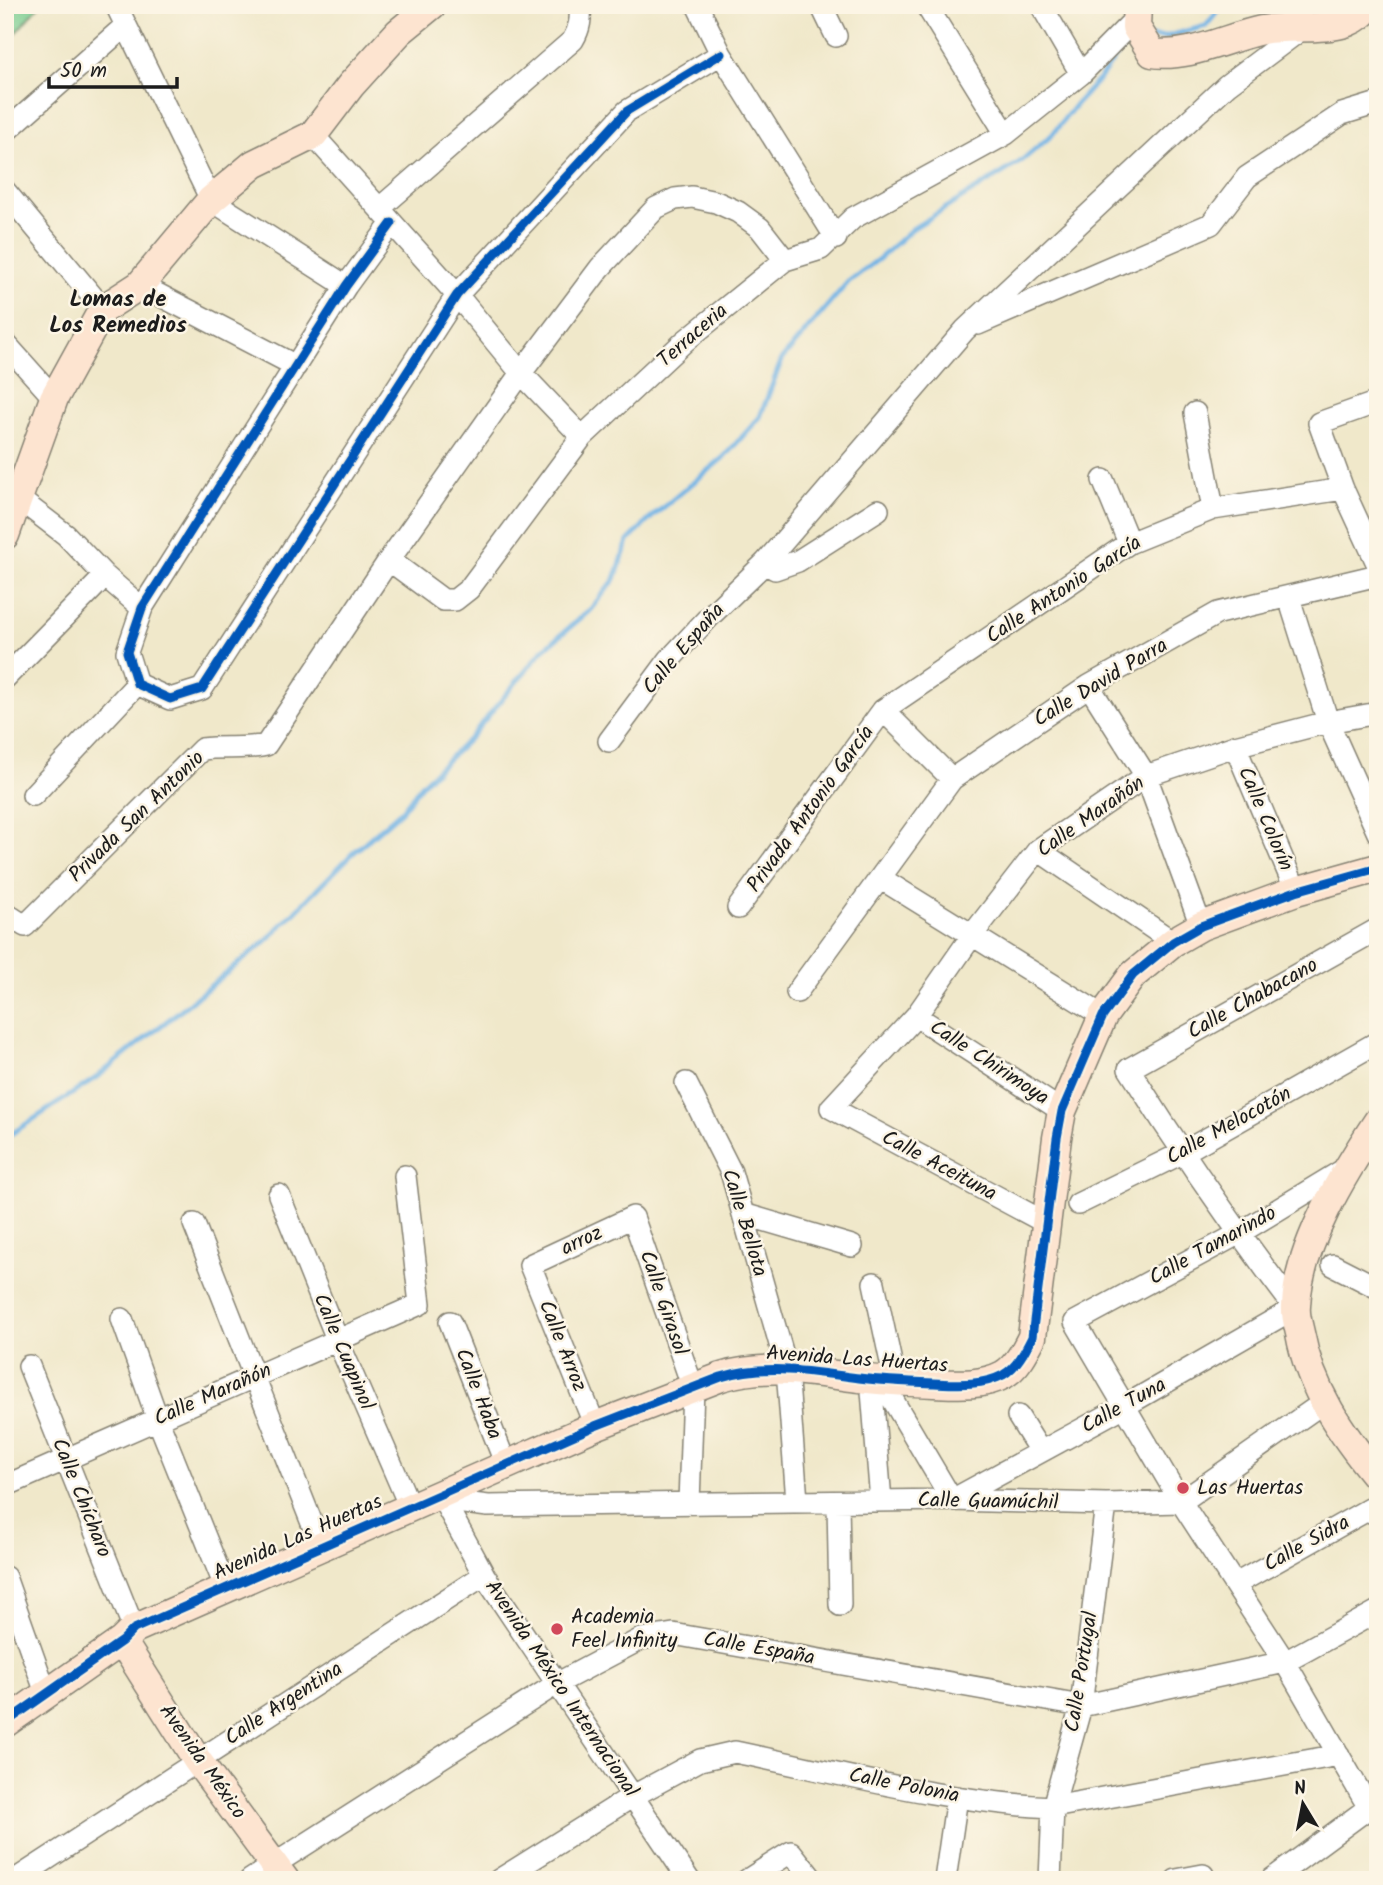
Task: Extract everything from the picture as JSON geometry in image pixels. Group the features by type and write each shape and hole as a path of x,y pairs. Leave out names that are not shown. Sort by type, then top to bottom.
{"street":[{"path":"116,5 211,200 346,286"},
{"path":"5,535 54,398 103,309 140,285 211,200 254,164 313,135 351,85 399,32 432,5"},
{"path":"580,5 581,19 572,40 386,215 346,286 142,608 127,652 137,684 170,699 202,689 457,295 627,111 721,54"},
{"path":"696,5 721,54 836,238"},
{"path":"821,5 836,36"},
{"path":"926,5 1006,134"},
{"path":"1041,5 1081,74"},
{"path":"1139,24 1152,53 1170,55 1263,30 1303,29 1348,22 1369,5"},
{"name":"Terraceria","path":"389,560 443,600 455,600 469,589 582,437 684,341 785,260 821,249 836,238 853,218 1006,134 1139,24"},
{"path":"5,132 125,26"},
{"name":"Calle España","path":"609,741 669,660 765,563 965,330 1227,85 1303,29"},
{"path":"965,330 1211,224 1247,177 1342,114 1378,103"},
{"path":"313,135 457,295 521,373 582,437"},
{"path":"5,191 103,309"},
{"path":"389,560 521,373 600,268 656,208 675,199 692,197 716,202 738,212 760,228 785,260"},
{"path":"140,285 296,366"},
{"path":"5,343 54,398"},
{"path":"1378,402 1320,423 1343,489 1378,565"},
{"path":"1195,412 1213,509"},
{"path":"1103,480 1129,543"},
{"name":"Calle Antonio García","path":"883,710 1129,543 1213,509 1343,489"},
{"path":"19,499 66,534 105,576 142,608"},
{"path":"765,563 775,569 798,561 878,510"},
{"name":"Privada San Antonio","path":"5,913 25,926 202,750 266,745 389,560"},
{"name":"Calle David Parra","path":"797,992 952,779 1089,686 1218,613 1378,575"},
{"path":"5,678 105,576"},
{"path":"1289,598 1328,722 1378,833"},
{"path":"33,795 137,684"},
{"path":"1089,686 1146,776 1201,926"},
{"path":"883,710 952,779"},
{"name":"Privada Antonio García","path":"738,908 883,710"},
{"name":"Calle Marañón","path":"831,1108 916,1016 973,934 1038,850 1146,776 1235,746 1328,722 1378,713"},
{"name":"Calle Colorín","path":"1235,746 1296,891"},
{"path":"1038,850 1173,942"},
{"name":"Avenida Las Huertas","path":"5,1723 128,1635 321,1546 595,1426 738,1372 787,1369 882,1380 962,1384 979,1382 1005,1373 1017,1363 1032,1337 1062,1111 1103,1017 1133,975 1173,942 1201,926 1296,891 1378,868"},
{"path":"880,878 1103,1017"},
{"name":"Calle Chabacano","path":"1182,1153 1129,1069 1378,929"},
{"name":"Calle Chirimoya","path":"916,1016 1062,1111"},
{"name":"Calle Melocotón","path":"1078,1204 1182,1153 1378,1042"},
{"name":"Calle Bellota","path":"686,1083 731,1172 787,1369 797,1501"},
{"name":"Calle Aceituna","path":"831,1108 1048,1224"},
{"path":"1373,1462 1340,1430 1324,1402 1309,1370 1295,1308 1306,1257 1325,1210 1348,1167 1378,1121"},
{"path":"1182,1153 1238,1234 1295,1308"},
{"name":"Calle Tamarindo","path":"1123,1407 1075,1322 1238,1234 1348,1167"},
{"name":"Calle Marañón","path":"5,1486 420,1304 405,1176"},
{"name":"Calle Cuapinol","path":"279,1195 337,1339 410,1507"},
{"path":"743,1214 852,1246"},
{"name":"arroz","path":"530,1265 633,1217"},
{"name":"Calle Girasol","path":"633,1217 693,1388"},
{"path":"194,1224 321,1546"},
{"name":"Calle Arroz","path":"530,1265 595,1426"},
{"path":"1333,1265 1378,1288"},
{"path":"874,1283 882,1380 881,1501"},
{"name":"Calle Tuna","path":"952,1500 1123,1407 1295,1308"},
{"path":"122,1319 158,1420 226,1589"},
{"name":"Calle Haba","path":"450,1322 506,1465"},
{"name":"Calle Chícharo","path":"29,1366 66,1460 128,1635"},
{"path":"882,1380 952,1500"},
{"path":"689,1503 693,1388"},
{"path":"1181,1502 1324,1402"},
{"path":"1123,1407 1285,1662 1339,1755 1373,1803 1271,1880"},
{"path":"1018,1416 1040,1451"},
{"name":"Calle Guamúchil","path":"440,1494 464,1503 488,1506 952,1500 1106,1504 1181,1502"},
{"name":"Avenida México Internacional","path":"440,1494 484,1575 689,1880"},
{"path":"838,1502 840,1605"},
{"name":"Calle Portugal","path":"1050,1880 1053,1807 1081,1706 1106,1504"},
{"name":"Calle Sidra","path":"1236,1584 1378,1504"},
{"name":"Calle Argentina","path":"15,1880 484,1575"},
{"path":"5,1577 15,1634 46,1693"},
{"path":"1081,1706 1285,1662 1378,1611"},
{"name":"Calle España","path":"250,1880 280,1872 558,1684 641,1639 673,1634 1081,1706"},
{"name":"Avenida México","path":"128,1635 197,1760 280,1872"},
{"name":"Calle Polonia","path":"499,1880 633,1796 700,1760 735,1752 957,1797 1008,1805 1053,1807 1339,1755"},
{"path":"945,1880 957,1797"},
{"path":"747,1880 791,1852 813,1880"},
{"path":"1176,1880 1203,1875"}],"green space":[{"path":"5,5 40,5 5,45"}],"waterway":[{"path":"1152,37 1165,37 1206,26 1223,5"},
{"path":"5,1138 96,1078 264,943 352,854 402,810 422,784 469,739 542,651 590,610 615,579 628,541 653,516 724,457 760,417 782,359 848,282 912,229 1020,162 1052,135 1121,49 1136,43"}],"cycle path":[{"path":"392,223 346,286 142,608 127,652 137,684 170,699 202,689 457,295 627,111 721,54"},
{"path":"5,1723 122,1641 134,1629 595,1426 721,1377 756,1370 790,1370 878,1380 960,1384 987,1381 1008,1372 1032,1337 1062,1111 1103,1016 1133,975 1173,942 1201,926 1296,891 1378,868"}],"place":[{"name":"Las Huertas","path":"1183,1488"},
{"name":"Academia Feel Infinity","path":"557,1629"}],"district":[{"name":"Lomas de Los Remedios","path":"118,313"}]}
